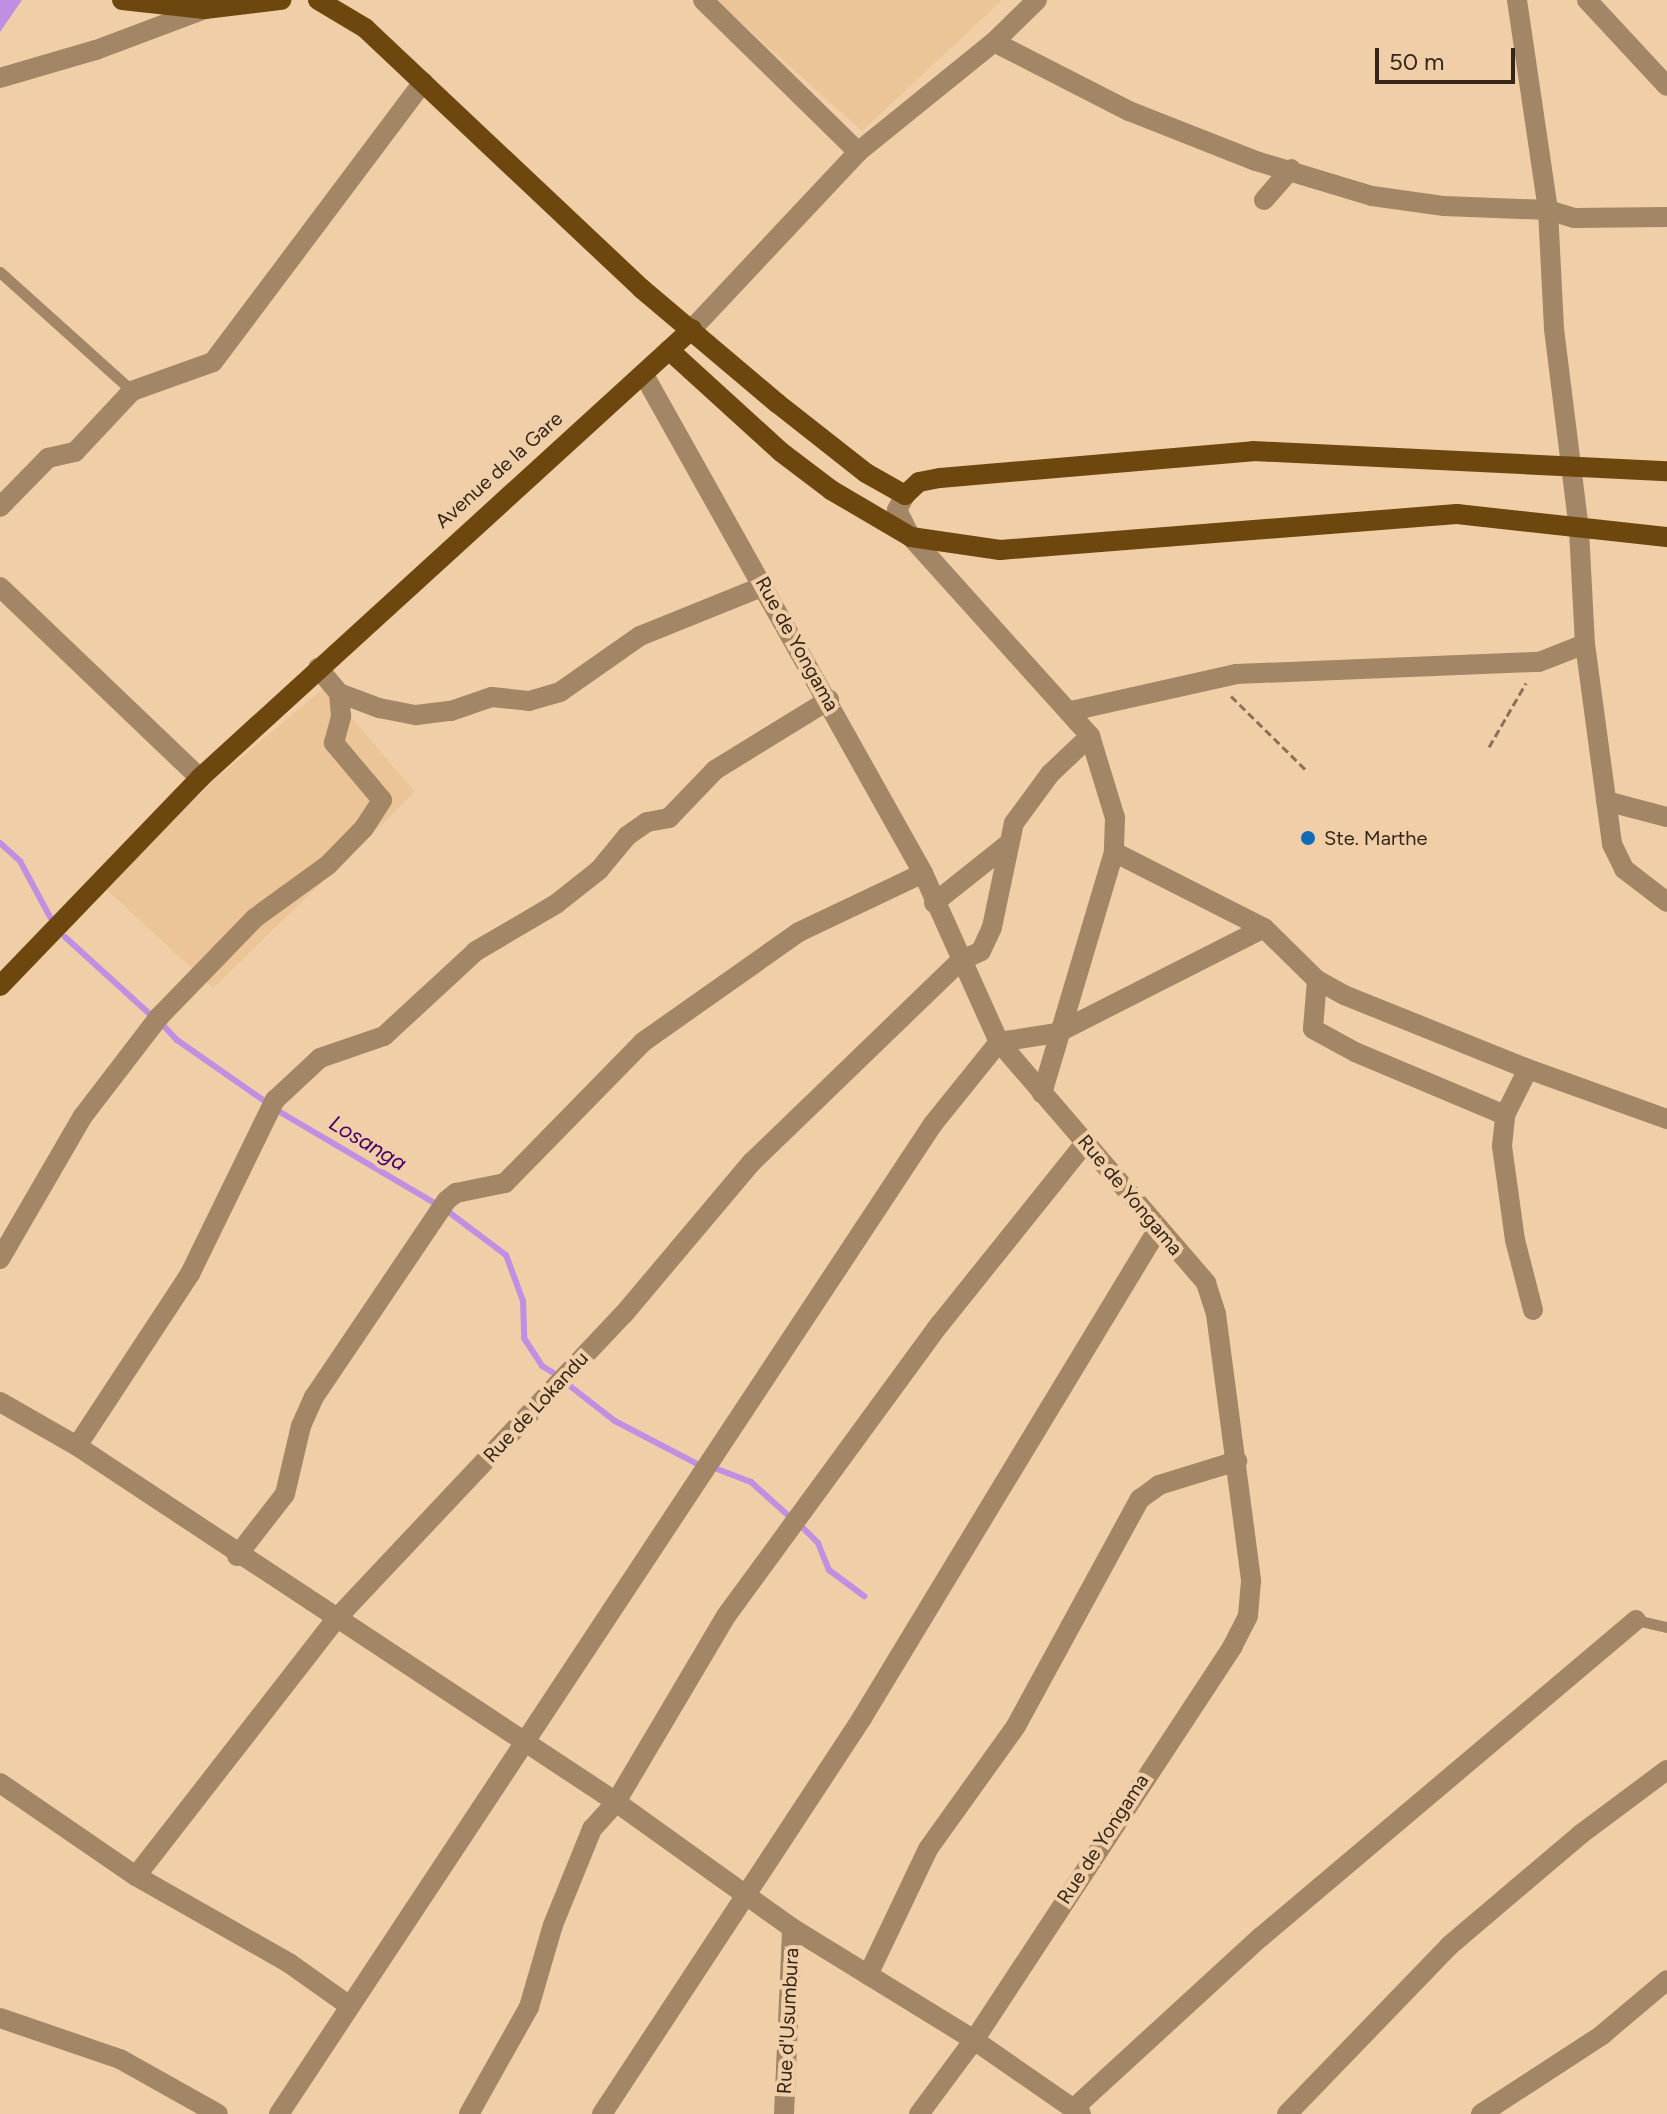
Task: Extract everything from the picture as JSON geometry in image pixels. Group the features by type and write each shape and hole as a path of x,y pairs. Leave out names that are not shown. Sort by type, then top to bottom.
{"main road":[{"path":"122,0 159,8 205,9 281,0"},
{"path":"318,0 365,28 539,195 692,329 866,473 905,495 919,482 940,478 1253,451 1570,469 1667,471"},
{"name":"Avenue de la Gare","path":"0,986 200,778 692,329"},
{"path":"669,350 781,452 831,490 911,537 1000,550 1457,514 1579,530 1667,537"}],"street":[{"path":"703,0 858,152"},
{"name":"Avenue de la Gare","path":"692,329 858,152 994,42 1037,0"},
{"path":"1517,0 1548,210 1570,469 1579,530 1585,644 1612,844 1624,869 1667,902"},
{"path":"1587,0 1667,86"},
{"path":"0,78 96,50 205,9"},
{"path":"994,42 1129,111 1372,196 1444,206 1548,210 1574,218 1667,217"},
{"path":"0,507 48,458 75,452 132,391 213,362 423,82"},
{"path":"1264,200 1291,169"},
{"name":"Rue de Yongama","path":"644,375 829,700 923,873 999,1042 1206,1283 1216,1314 1251,1581 1248,1616 1233,1646 974,2040 919,2114"},
{"path":"905,495 897,510 911,537 1001,642 1071,711 1090,736 1115,818 1114,852 1057,1033 1042,1093"},
{"path":"318,668 339,693 379,708 416,715 451,711 492,697 529,701 560,692 640,636 764,586"},
{"path":"0,587 200,778"},
{"path":"1071,711 1236,674 1539,662 1585,644"},
{"path":"0,1259 83,1116 159,1017 255,918 328,865 382,800 334,743 341,716 339,693"},
{"path":"77,1446 198,1261 275,1100 320,1058 384,1036 476,951 524,925 599,870 627,836 647,822 669,818 715,770 829,700"},
{"path":"934,903 1007,845 1027,801 1090,736"},
{"path":"1606,801 1667,817"},
{"name":"Rue de Lokandu","path":"136,1876 337,1618 623,1315 752,1162 960,961 981,951 988,939 1007,845"},
{"path":"1114,852 1264,928 1317,980 1528,1069 1667,1119"},
{"path":"237,1556 285,1494 301,1426 314,1397 446,1201 456,1193 505,1183 643,1042 799,932 923,873"},
{"path":"279,2114 348,2005 525,1743 933,1124 999,1042 1057,1033 1264,928"},
{"path":"1317,980 1313,1029 1355,1052 1505,1115"},
{"path":"1528,1069 1505,1115 1502,1146 1510,1206 1533,1310"},
{"path":"469,2114 529,2007 553,1925 592,1829 616,1802 726,1616 940,1324 1086,1142"},
{"path":"602,2114 748,1895 1158,1229"},
{"path":"0,1402 77,1446 237,1556 337,1618 616,1802 792,1928 974,2040 1077,2111 1261,1937 1636,1620"},
{"path":"868,1975 928,1849 1016,1726 1140,1499 1159,1485 1237,1461"},
{"path":"1287,2114 1449,1946 1581,1834 1667,1770"},
{"path":"0,1783 136,1876 289,1963 348,2005"},
{"name":"Rue d'Usumbura","path":"784,2114 792,1928"},
{"path":"1481,2114 1602,2035 1667,1980"},
{"path":"0,2018 120,2059 218,2114"}],"lane":[{"path":"0,272 132,391"},
{"path":"1636,1620 1667,1627"}],"path":[{"path":"1489,747 1539,662"},
{"path":"1214,679 1308,772"}],"shaded area":[{"path":"0,0 22,0 0,32"},
{"path":"716,0 1002,0 862,131"},
{"path":"325,687 415,792 213,988 106,889 210,784"}],"waterway":[{"name":"Losanga","path":"0,843 20,861 50,917"},
{"name":"Losanga","path":"65,937 153,1017"},
{"name":"Losanga","path":"162,1024 177,1040 266,1102"},
{"name":"Losanga","path":"280,1112 438,1205"},
{"name":"Losanga","path":"450,1213 506,1255 523,1301 524,1338 542,1366 560,1377"},
{"name":"Losanga","path":"570,1386 615,1421 701,1466"},
{"name":"Losanga","path":"717,1469 751,1482 791,1518"},
{"name":"Losanga","path":"801,1526 818,1543 829,1570 864,1596"}],"place":[{"name":"Ste. Marthe","path":"1308,838"}]}
